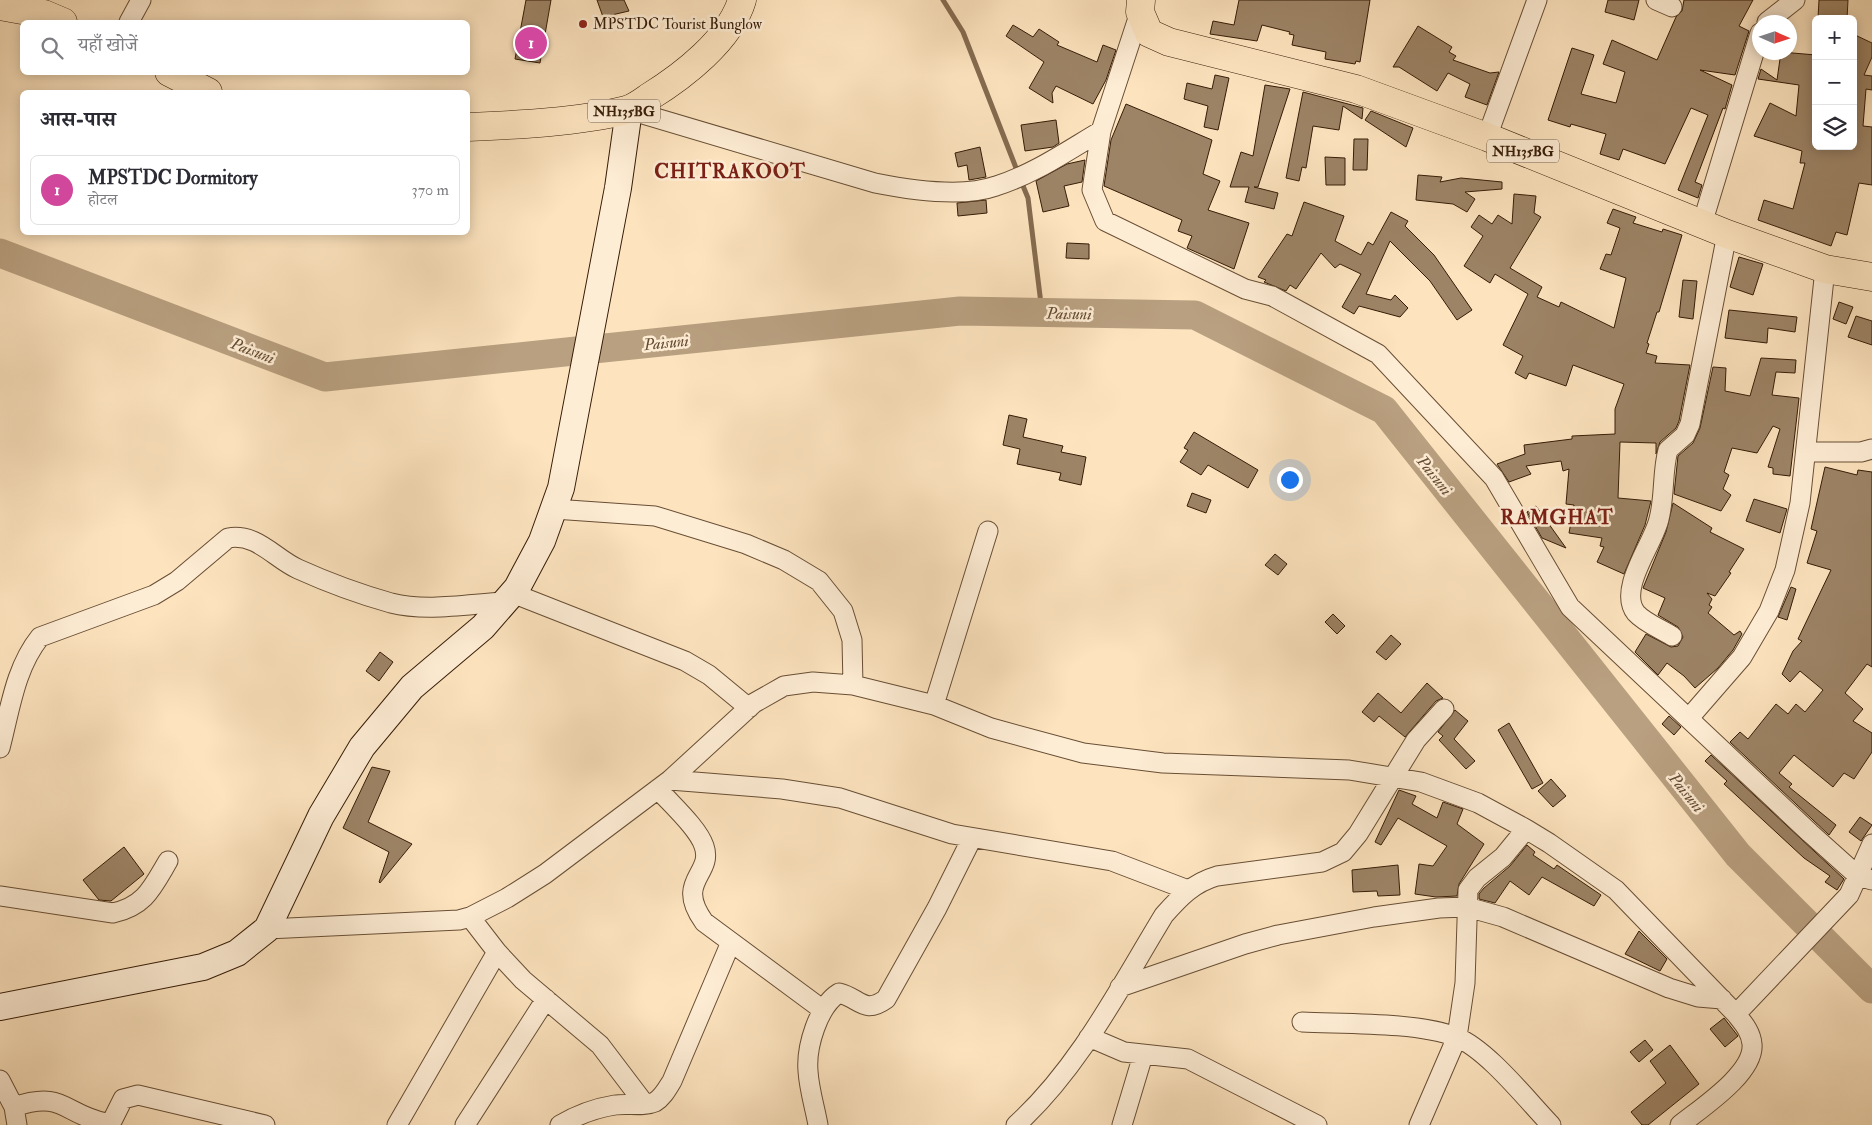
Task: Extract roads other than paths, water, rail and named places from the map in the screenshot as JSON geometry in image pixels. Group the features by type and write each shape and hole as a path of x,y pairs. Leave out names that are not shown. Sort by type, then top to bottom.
{"highway":[{"name":"NH135BG","path":"470,127 548,121 629,110 693,68 716,43 741,4"},
{"path":"0,6 44,14 58,20"},
{"name":"NH135BG","path":"1140,6 1149,33 1168,42 1356,89 1487,137 1727,234 1825,269 1871,275"},
{"path":"175,75 204,90"}],"street":[{"path":"130,20 141,0"},
{"path":"1487,137 1537,0"},
{"path":"1776,15 1795,0"},
{"path":"1140,6 1101,131 1092,190 1104,221 1245,289 1272,296 1378,354 1494,478 1570,606 1689,718 1865,878"},
{"path":"1702,224 1752,59"},
{"path":"0,1007 203,967 237,953 266,929 320,816 362,747 412,687 483,627 509,598 542,541 557,498 618,188 629,110 875,183 914,191 975,190 995,187 1031,172 1101,131"},
{"path":"1672,636 1637,614 1632,606 1631,594 1638,565 1660,519 1668,450 1685,435 1690,424 1727,234"},
{"path":"1689,718 1742,657 1769,611 1785,570 1794,534 1806,452 1825,269"},
{"path":"1806,452 1868,453"},
{"path":"557,498 655,516 746,544 784,560 819,581 843,611 852,640 853,685"},
{"path":"934,705 988,530"},
{"path":"0,748 19,676 28,652 40,637 154,594 177,581 228,538 249,538 295,568 331,584 393,604 420,607 509,598 685,661 709,675 749,708"},
{"path":"266,929 459,920 470,917 507,898 545,874 664,785 749,708 784,686 812,682 853,685 934,705 991,728 1083,753 1163,763 1310,768 1395,776 1421,782 1478,803 1549,842 1616,890 1722,999 1741,1009 1749,1030 1752,1046 1749,1062 1741,1074 1680,1125"},
{"path":"1016,1125 1030,1112 1062,1074 1089,1037 1164,915 1188,890 1203,880 1217,876 1322,862 1343,852 1358,834 1416,740 1444,709"},
{"path":"664,785 782,789 840,798 952,834 1112,861 1188,890"},
{"path":"664,785 704,847 703,866 692,887 692,899 704,922 823,1010"},
{"path":"1418,1125 1456,1037 1465,983 1468,890 1472,883 1503,857 1526,829"},
{"path":"818,1125 808,1071 813,1038 823,1010 831,998 839,993 847,995 865,1007 877,1006 886,1000 938,908 972,838"},
{"path":"1741,1009 1865,878 1872,844"},
{"path":"0,896 113,913 129,909 141,902 168,861"},
{"path":"1120,987 1245,944 1278,936 1382,916 1439,908 1467,907 1503,916 1669,988 1698,997 1722,999"},
{"path":"470,917 497,952 523,980 600,1045 644,1103"},
{"path":"560,1125 574,1117 598,1109 616,1105 653,1102 663,1096 672,1081 731,942"},
{"path":"397,1125 497,952"},
{"path":"465,1125 546,999"},
{"path":"1302,1022 1428,1030 1456,1037 1489,1061 1551,1125"},
{"path":"1089,1037 1124,1052 1178,1057 1199,1064 1316,1125"},
{"path":"1122,1125 1143,1055"},
{"path":"0,1080 15,1116 40,1100 53,1101 86,1117 106,1123 112,1119 123,1099 138,1095 266,1125"}],"waterway":[{"path":"943,0 963,32 1018,173"},
{"path":"1021,181 1028,198 1042,312"},
{"name":"Paisuni","path":"0,253 325,377 960,311 1195,315 1384,410 1738,855 1872,989"}],"place":[{"name":"MPSTDC Tourist Bunglow","path":"583,24"},
{"name":"MPSTDC Dormitory","path":"531,43"}],"district":[{"name":"CHITRAKOOT","path":"730,171"},
{"name":"RAMGHAT","path":"1557,517"}]}
